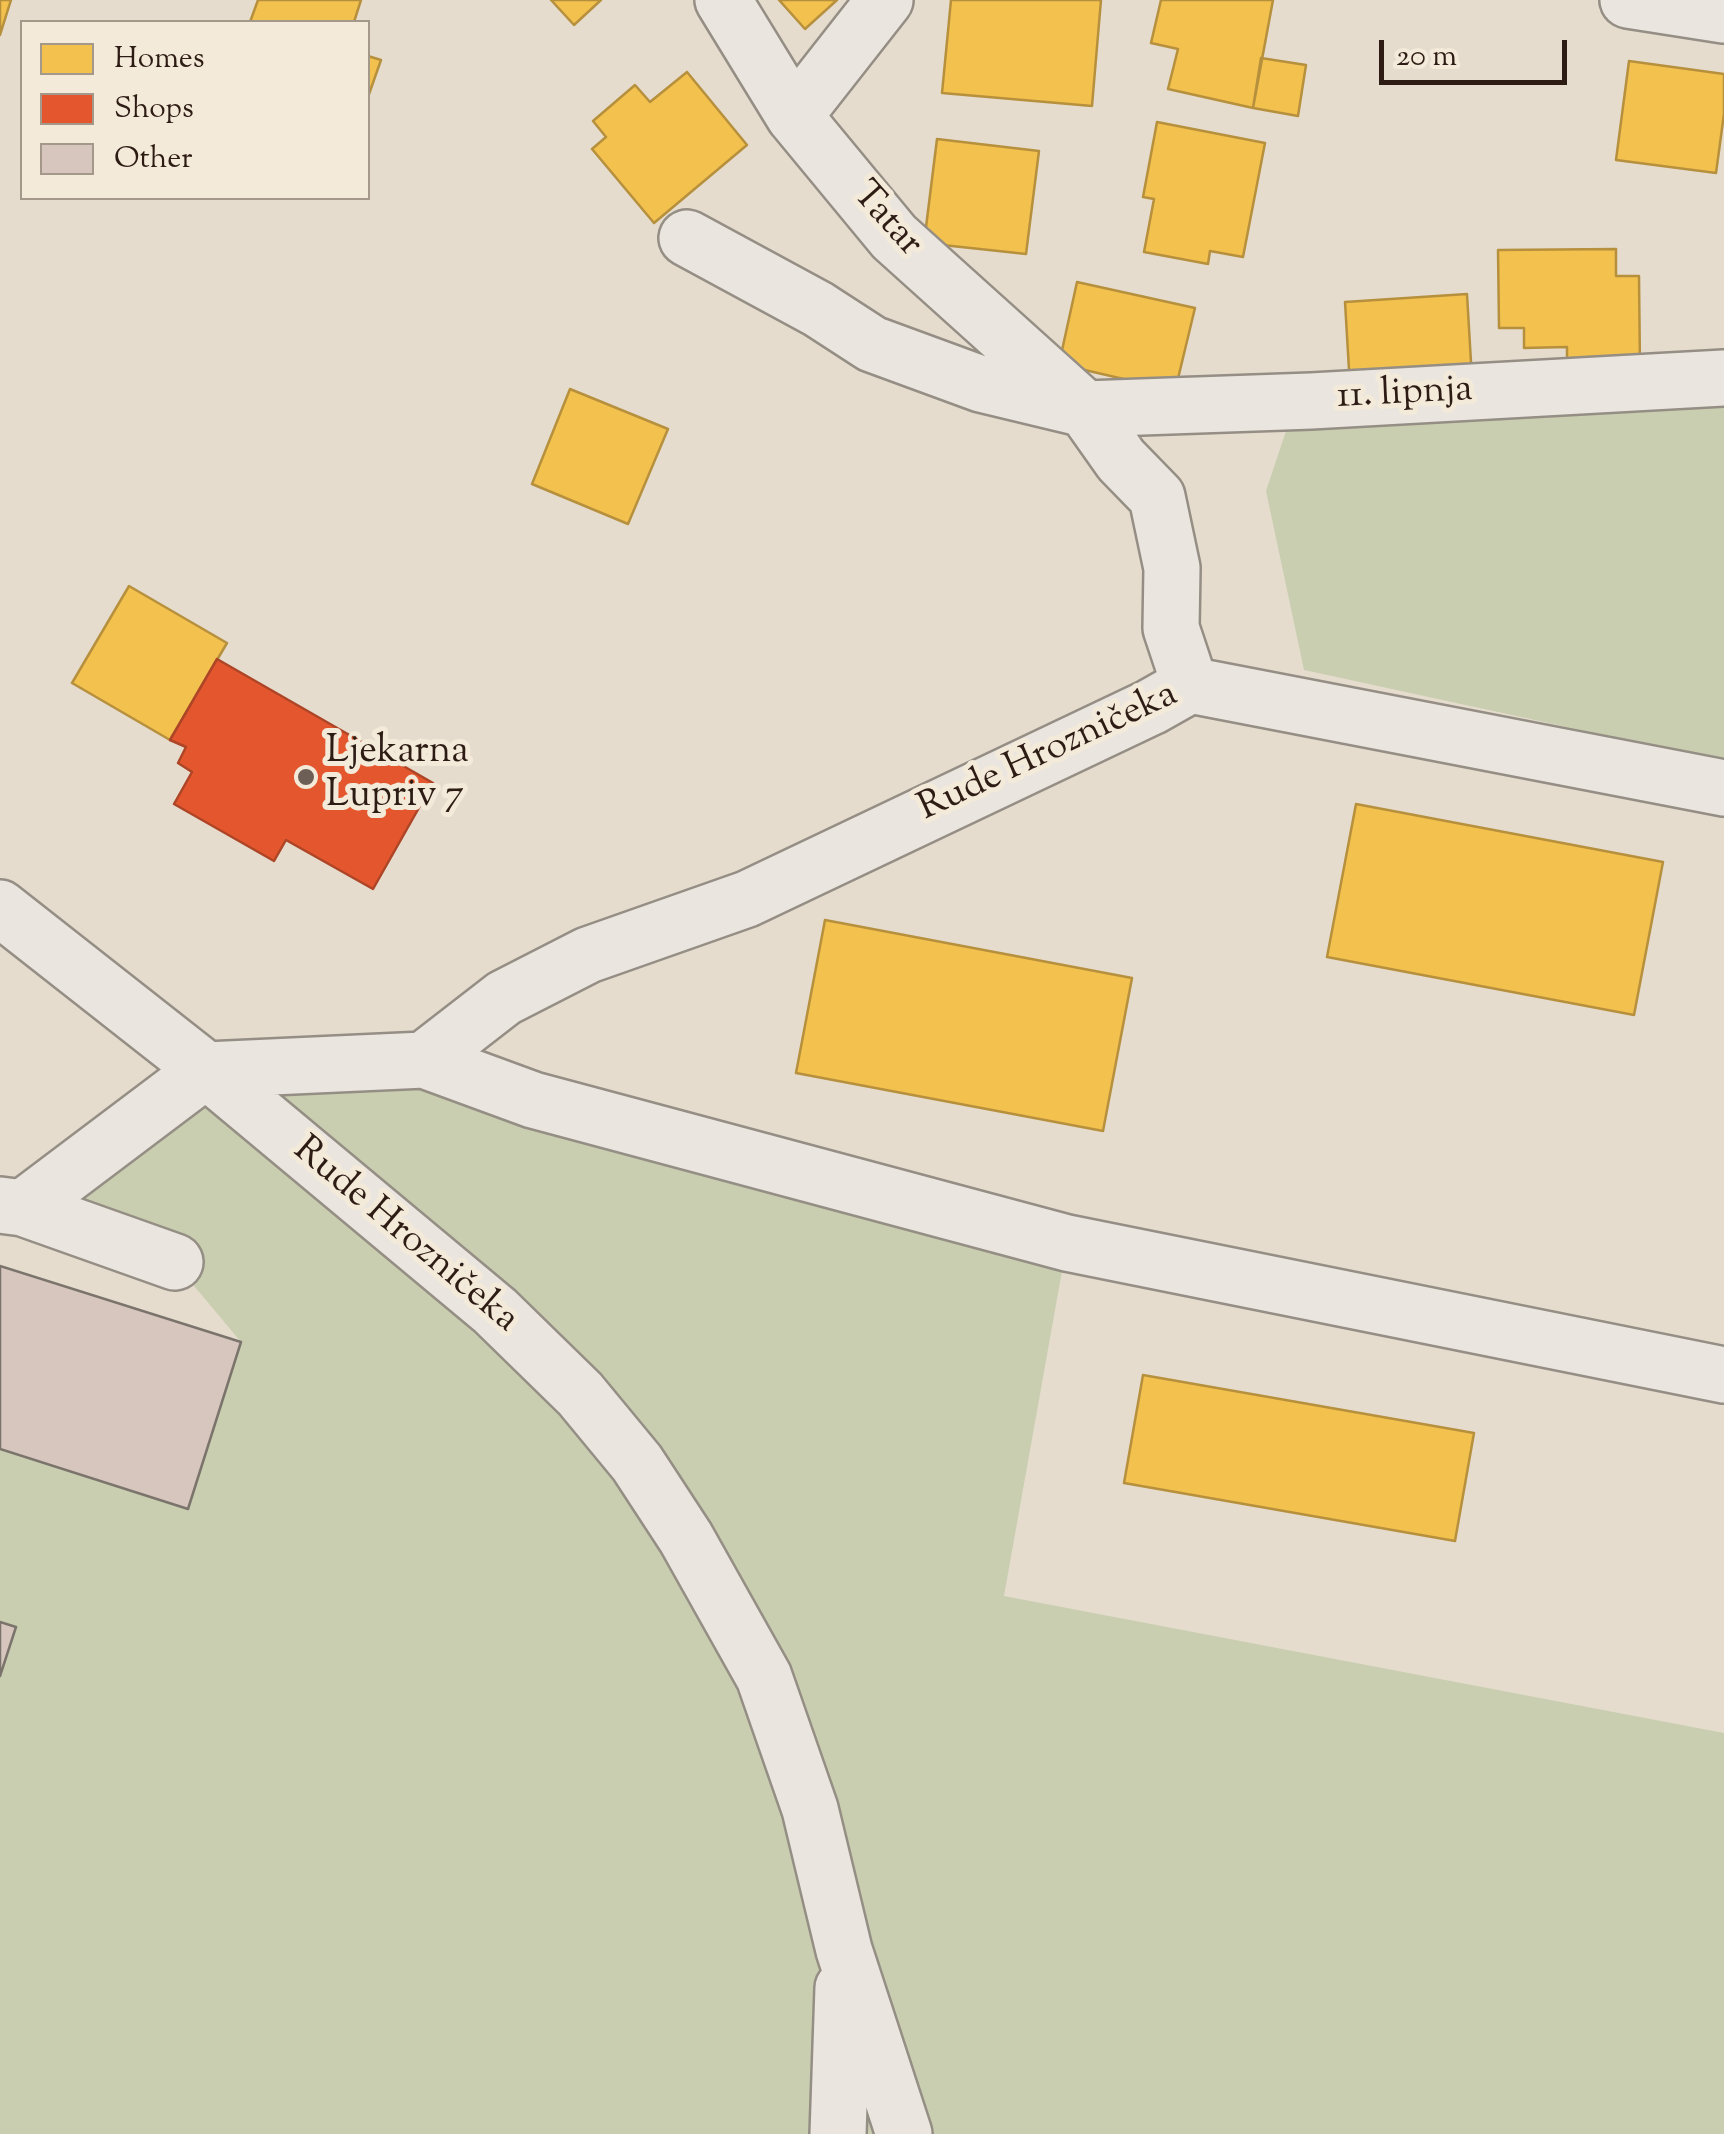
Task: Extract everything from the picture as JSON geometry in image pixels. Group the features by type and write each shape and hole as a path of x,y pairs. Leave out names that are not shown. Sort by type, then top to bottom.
{"street":[{"name":"Tatar","path":"723,0 794,116 894,237 1085,409 1121,460 1157,497 1172,568 1171,628 1190,685"},
{"path":"794,116 885,0"},
{"path":"1628,0 1724,15"},
{"path":"687,238 818,309 872,344 981,384 1085,409"},
{"name":"11. lipnja","path":"1085,409 1724,378"},
{"name":"Rude Hrozničeka","path":"424,1060 504,998 588,956 748,899 1190,685 1724,788"},
{"name":"Rude Hrozničeka","path":"0,908 206,1070 495,1311 580,1394 637,1463 686,1538 764,1677 810,1809 844,1950 904,2134"},
{"path":"12,1206 206,1070 424,1060 533,1100 1067,1243 1724,1376"},
{"path":"12,1206 174,1262"},
{"name":"Rude Hrozničeka","path":"838,2134 844,1950"}],"green space":[{"path":"1724,393 1724,761 1304,670 1266,491 1287,428"},
{"path":"424,1060 1067,1243 1004,1596 1724,1733 1724,2134 0,2134 0,1676 15,1628 0,1622 0,1449 188,1509 241,1342 174,1262 23,1208 206,1070"}],"building: Homes":[{"path":"0,0 11,0 0,35"},
{"path":"258,0 361,0 355,20 251,20"},
{"path":"551,0 601,0 574,25"},
{"path":"779,0 837,0 805,29"},
{"path":"951,0 1101,0 1092,106 942,93"},
{"path":"1161,0 1273,0 1253,108 1168,89 1178,49 1151,43"},
{"path":"370,57 381,60 370,91"},
{"path":"1261,58 1306,65 1298,116 1253,108"},
{"path":"1629,61 1724,74 1724,114 1716,173 1616,160"},
{"path":"687,72 747,145 654,223 592,149 606,137 593,121 635,85 650,102"},
{"path":"1157,122 1265,143 1243,257 1210,251 1208,264 1144,252 1154,199 1143,197"},
{"path":"937,139 1039,151 1026,254 924,243"},
{"path":"1616,249 1616,276 1639,276 1640,368 1567,369 1567,347 1524,348 1524,328 1499,328 1498,250"},
{"path":"1077,282 1195,308 1175,391 1059,364"},
{"path":"1467,294 1472,379 1350,387 1345,302"},
{"path":"570,389 668,429 628,524 532,484"},
{"path":"129,586 227,643 170,740 72,683"},
{"path":"1356,804 1663,862 1634,1015 1327,957"},
{"path":"825,920 1132,978 1103,1131 796,1073"},
{"path":"1143,1375 1474,1433 1455,1541 1124,1483"}],"building: Shops":[{"name":"Ljekarna Lupriv 7","path":"217,659 433,783 373,889 286,840 274,861 174,804 192,772 178,763 186,747 170,740"}],"building: Other":[{"path":"0,1266 241,1342 188,1509 0,1449"},
{"path":"0,1622 16,1627 0,1676"}],"place":[{"name":"Ljekarna Lupriv 7","path":"306,777"}]}
